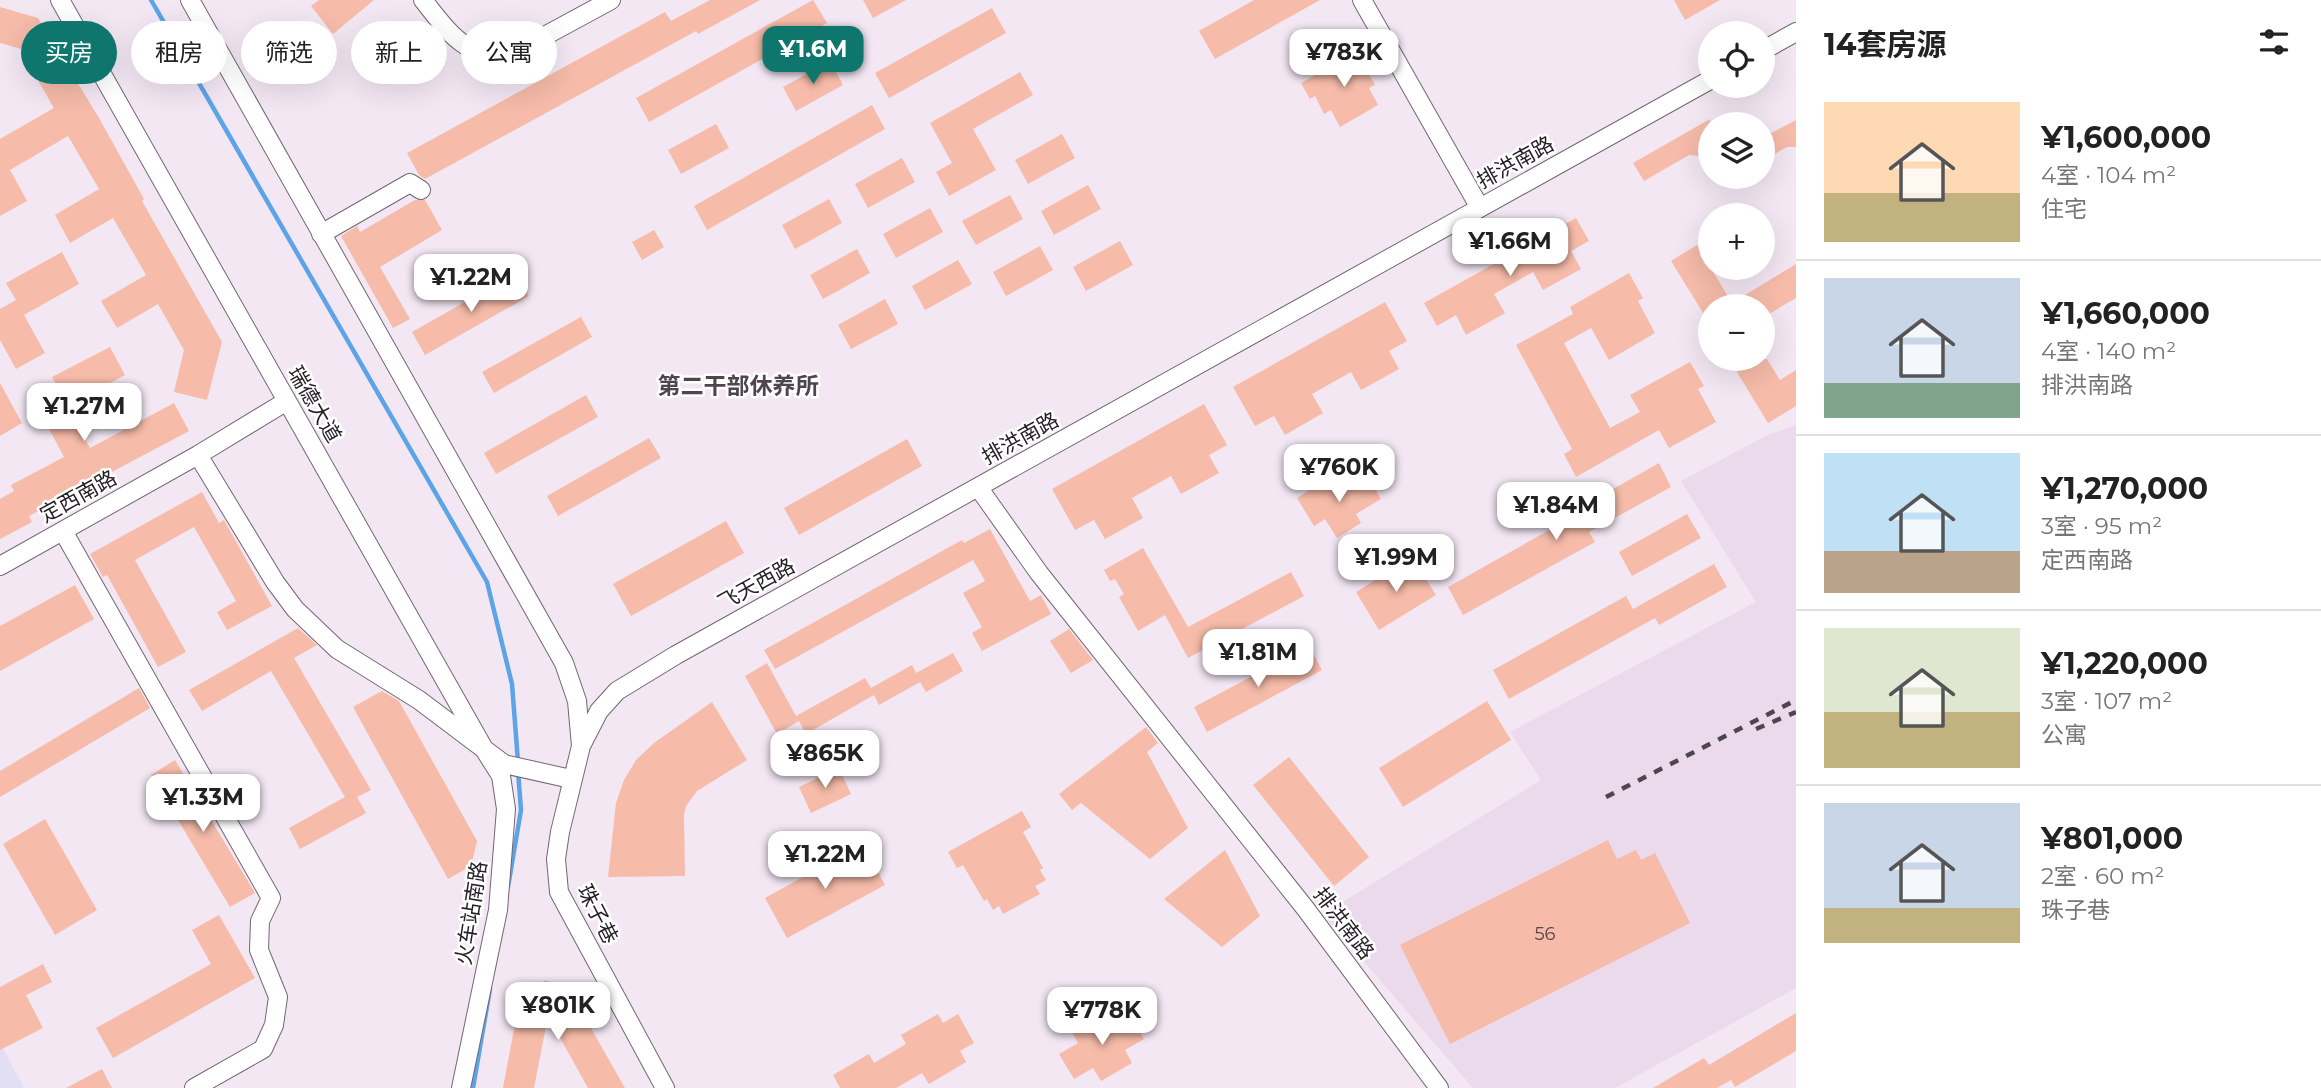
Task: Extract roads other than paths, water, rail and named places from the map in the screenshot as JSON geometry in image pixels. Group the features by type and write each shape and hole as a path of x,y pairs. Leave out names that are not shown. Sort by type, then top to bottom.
{"street":[{"name":"瑞德大道","path":"60,0 484,749 504,764 571,779"},
{"path":"190,0 564,663 577,701 581,746"},
{"path":"423,0 449,33 461,43 485,55 499,55 517,51 611,0"},
{"path":"1362,0 1480,208"},
{"path":"1775,44 1796,32"},
{"name":"排洪南路","path":"1439,1088 1305,908 1039,573 978,487 1698,87"},
{"path":"321,234 410,183 421,190"},
{"name":"定西南路","path":"0,566 198,455 287,401"},
{"path":"198,455 275,582 295,609 337,649 419,700 484,749"},
{"name":"飞天西路","path":"581,746 599,711 617,691 676,655 978,487"},
{"path":"63,531 271,898 260,920 259,950 278,997 274,1025 263,1049 194,1088"},
{"name":"珠子巷","path":"581,746 571,779 556,859 559,892 665,1088"},
{"name":"火车站南路","path":"461,1088 498,910 504,855 506,809 501,776 484,749"}],"waterway":[{"path":"151,0 487,582 512,684 518,762"},
{"path":"508,887 521,810 518,771"},
{"path":"473,1088 490,989"}],"railway":[{"path":"1606,797 1796,700"},
{"path":"1756,729 1796,712"}],"district":[{"name":"第二干部休养所","path":"738,386"}]}
